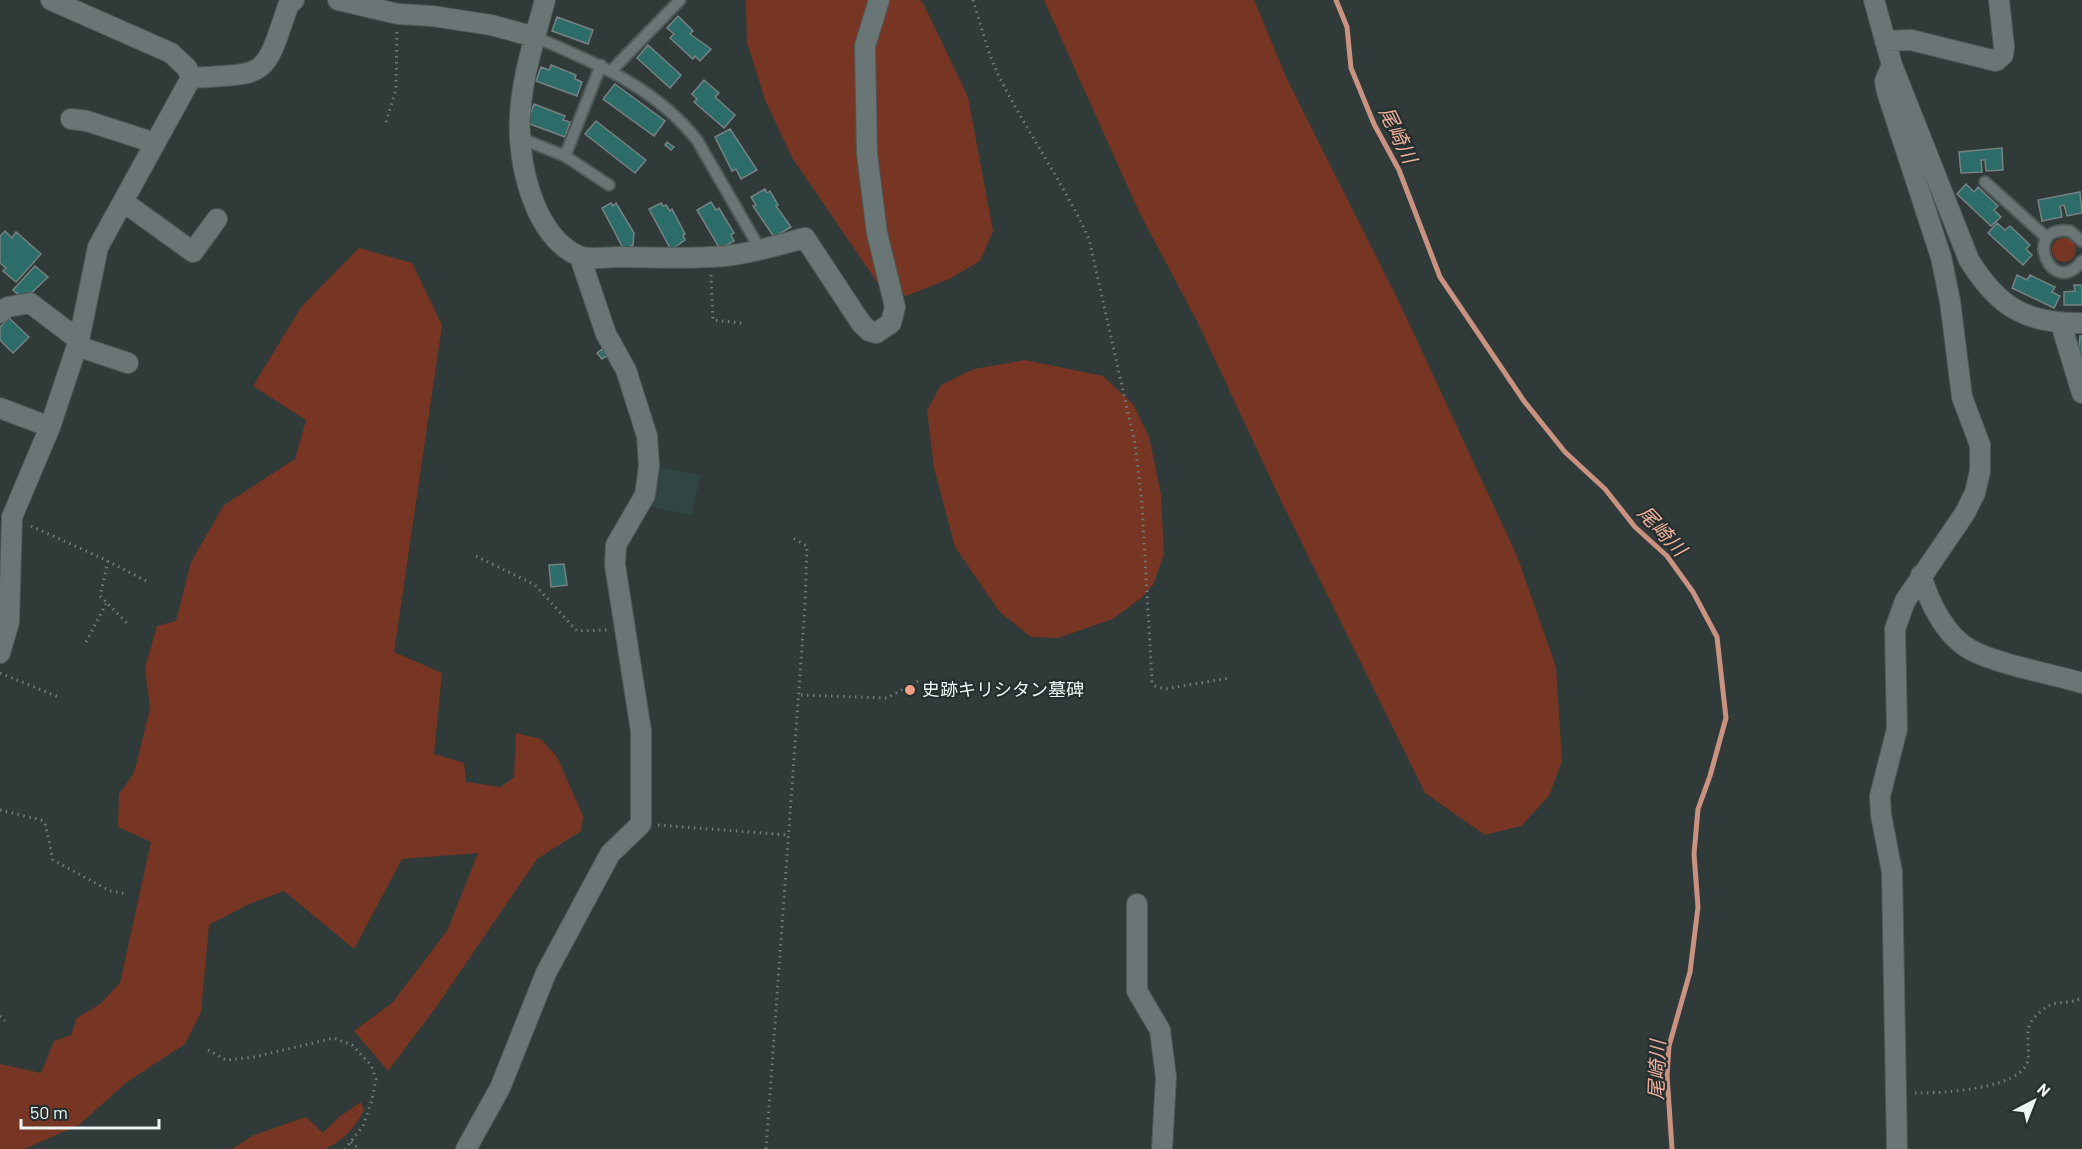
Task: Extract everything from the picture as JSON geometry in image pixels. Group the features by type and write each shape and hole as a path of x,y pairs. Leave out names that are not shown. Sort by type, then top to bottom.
{"street":[{"path":"51,0 171,53 187,68 191,78"},
{"path":"191,78 248,74 265,65 271,57 288,6 294,0"},
{"path":"338,0 398,14 432,16 491,25 535,38"},
{"path":"545,0 527,64 522,95 520,138 528,184 536,208 547,227 560,242 580,256 711,258 805,238 869,331 882,332 891,323 895,307 877,233 867,154 865,46 879,0"},
{"path":"1874,0 1892,65 1969,260 1984,285 2017,312 2039,320 2061,324 2082,323"},
{"path":"1885,41 1911,40 1996,61 2002,55 2004,47 1999,0"},
{"path":"1892,65 1886,81 1887,92 1941,257 1950,301 1962,397 1980,445 1980,471 1975,493 1965,513 1905,601 1895,629 1897,729 1880,796 1881,814 1892,872 1897,1149"},
{"path":"0,653 9,622 12,517 50,427 78,343 98,248 125,203 191,78"},
{"path":"71,119 87,121 155,144"},
{"path":"125,203 193,252 217,219"},
{"path":"466,1149 500,1088 546,974 610,854 641,824 641,731 615,565 616,545 645,495 649,466 647,436 626,370 606,334 580,256"},
{"path":"0,313 8,307 30,303 78,343 128,363"},
{"path":"2061,324 2082,393"},
{"path":"0,408 50,427"},
{"path":"1922,574 1935,609 1949,629 1970,649 2082,683"},
{"path":"1137,904 1137,991 1160,1030 1166,1077 1162,1149"}],"lane":[{"path":"612,70 680,0"},
{"path":"535,38 612,70 638,86 685,125 697,140 760,249"},
{"path":"565,156 601,65"},
{"path":"520,138 565,156 609,185"},
{"path":"1985,182 2047,238"},
{"path":"2080,233 2063,230 2047,238 2044,244 2044,257 2052,268 2065,272 2077,267 2082,261"}],"path":[{"path":"973,0 990,57 1003,86 1075,207 1089,239 1135,444 1142,504 1152,682 1155,686 1164,689 1230,678"},
{"path":"386,122 396,89 398,14"},
{"path":"711,258 713,320 742,323"},
{"path":"12,517 148,582"},
{"path":"766,1149 788,835 801,695 805,605 807,546 793,538"},
{"path":"476,556 535,585 577,631 624,629"},
{"path":"108,561 100,596 128,624"},
{"path":"86,642 106,604"},
{"path":"0,673 61,698"},
{"path":"801,695 887,698 918,681"},
{"path":"0,810 41,819 45,823 53,860 110,891 127,894"},
{"path":"641,824 788,835"},
{"path":"1909,1091 1934,1093 2001,1083 2014,1078 2028,1060 2029,1029 2032,1019 2054,1002 2074,1001 2082,998"},
{"path":"0,1016 5,1021"},
{"path":"208,1050 226,1060 232,1060 334,1038 352,1045 371,1065 376,1078 368,1113 345,1149"},
{"path":"351,1142 359,1149"}],"shaded area":[{"path":"746,0 920,0 923,3 968,97 993,231 980,261 949,279 906,296 877,282 793,159 765,100 747,42"},
{"path":"1044,0 1254,0 1286,77 1400,304 1517,556 1556,667 1562,761 1549,796 1521,826 1485,835 1425,793 1282,503 1197,321 1139,212"},
{"path":"2064,238 2073,241 2076,250 2073,259 2064,262 2055,259 2052,250 2055,241"},
{"path":"359,248 412,263 442,325 394,652 442,673 434,754 464,763 466,782 501,787 514,777 516,733 541,739 557,757 583,816 581,831 537,859 434,1010 388,1071 354,1031 392,1003 447,931 478,853 402,859 354,949 284,891 247,905 209,925 201,1012 185,1044 127,1082 79,1125 24,1149 0,1149 0,1064 41,1073 54,1041 71,1035 77,1018 100,1004 120,983 151,842 118,827 119,794 134,773 150,709 145,668 157,626 176,621 191,562 224,505 295,459 306,420 253,386 302,306"},
{"path":"1025,360 1103,376 1133,404 1149,437 1161,495 1164,554 1153,585 1141,598 1113,619 1058,638 1031,637 999,611 955,547 934,468 927,410 941,385 974,369"},
{"path":"659,467 700,475 692,515 651,507"},
{"path":"361,1102 364,1110 356,1123 343,1138 325,1149 232,1149 254,1135 306,1117 323,1133 339,1117"}],"building":[{"path":"678,16 693,31 690,34 711,49 700,61 695,56 693,59 670,38 674,34 667,28"},
{"path":"557,17 593,30 588,44 552,31"},
{"path":"648,45 681,75 670,88 637,58"},
{"path":"551,65 576,75 575,79 582,82 577,96 536,81 541,67 549,70"},
{"path":"704,80 719,93 715,97 735,115 724,128 694,102 697,99 692,94"},
{"path":"615,84 665,121 654,136 603,99"},
{"path":"534,104 565,116 563,120 570,122 565,137 527,123"},
{"path":"596,121 646,160 635,173 585,134"},
{"path":"730,129 757,170 741,179 736,169 732,171 715,137"},
{"path":"667,142 674,147 671,150 665,145"},
{"path":"2002,148 2003,170 1986,171 1985,160 1981,160 1982,172 1961,173 1959,152"},
{"path":"1966,184 1974,192 1978,187 1998,206 1994,210 2001,217 1991,226 1957,194"},
{"path":"765,189 767,193 770,191 778,205 776,206 791,227 774,237 753,206 756,205 751,197"},
{"path":"2080,192 2082,213 2067,216 2064,205 2060,206 2062,217 2042,221 2038,200"},
{"path":"711,202 716,210 719,208 734,233 731,235 734,241 720,249 697,210"},
{"path":"611,203 613,206 616,203 634,233 633,245 624,250 602,208"},
{"path":"661,203 663,206 666,205 670,211 672,209 685,234 683,235 685,240 671,250 649,209"},
{"path":"1997,223 2005,230 2010,226 2030,245 2026,249 2032,255 2023,265 1988,233"},
{"path":"5,231 12,238 16,232 41,254 16,282 3,271 6,268 0,263 0,236"},
{"path":"35,266 48,277 24,300 13,290"},
{"path":"2017,275 2027,280 2030,275 2055,287 2052,292 2060,296 2054,308 2012,288"},
{"path":"2074,285 2082,285 2082,305 2064,305 2064,292 2075,291"},
{"path":"9,318 29,337 13,353 0,340 0,327"},
{"path":"2080,336 2082,336 2082,358 2078,357"},
{"path":"602,349 607,356 602,359 597,353"},
{"path":"564,564 567,585 551,587 549,565"}],"waterway":[{"name":"尾崎川","path":"1336,0 1347,27 1351,68 1374,124 1399,170 1440,277 1524,401 1565,452 1605,489 1635,527 1667,556 1693,592 1717,637 1726,718 1698,809 1694,854 1698,907 1690,972 1669,1046 1667,1075 1672,1149"}],"place":[{"name":"史跡キリシタン墓碑","path":"910,690"}]}
